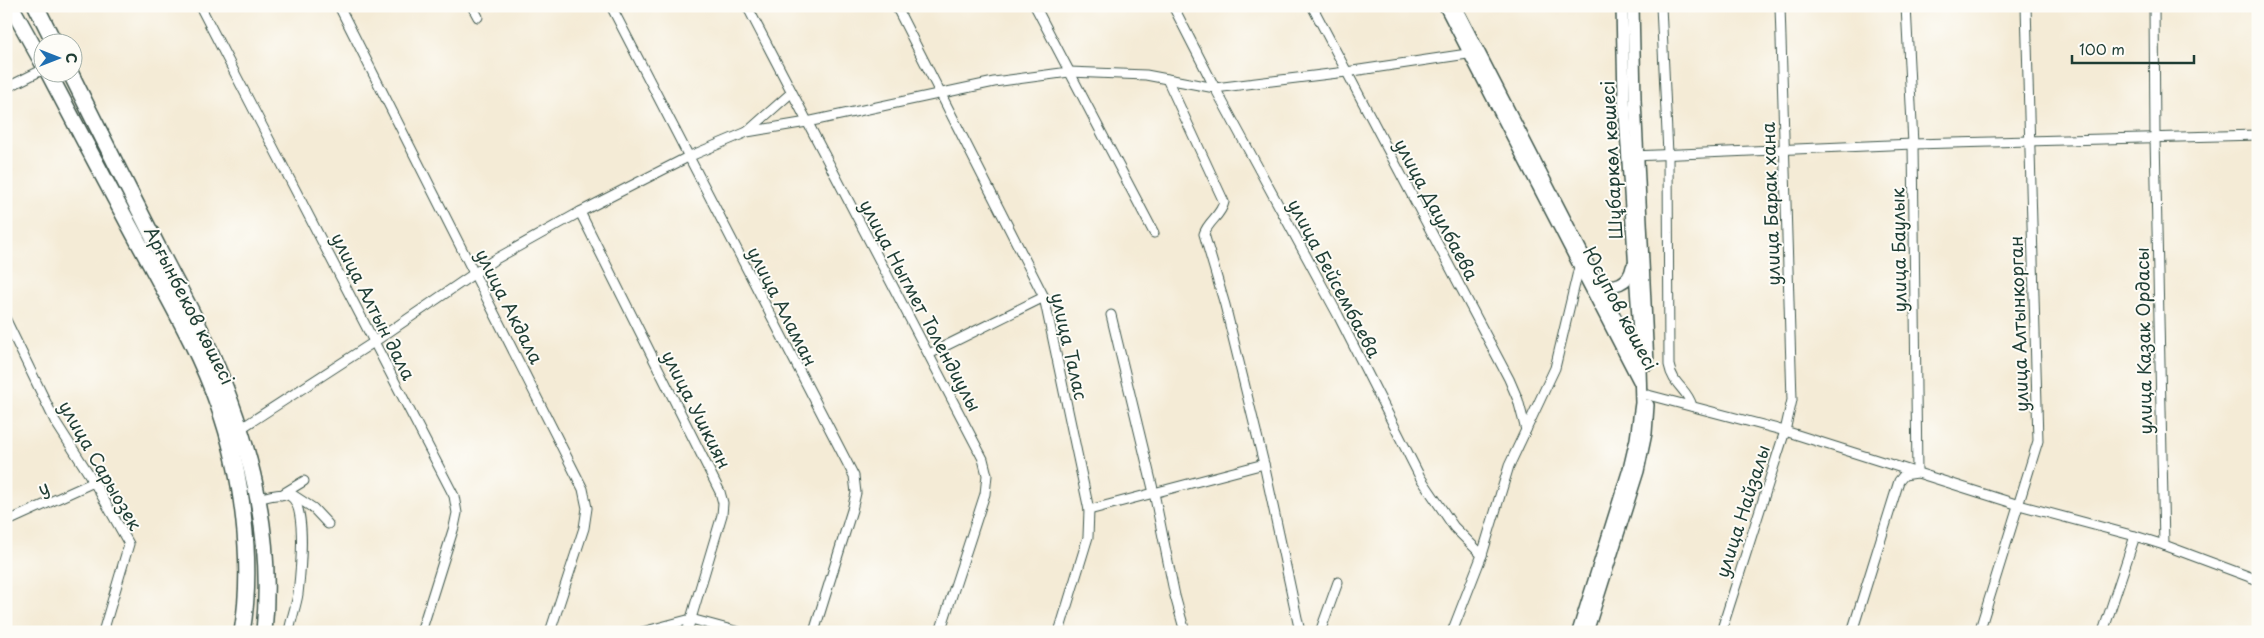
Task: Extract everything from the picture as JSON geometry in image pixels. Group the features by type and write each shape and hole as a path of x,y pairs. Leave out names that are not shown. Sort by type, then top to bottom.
{"main road":[{"path":"11,6 32,44"},
{"path":"36,6 49,32"},
{"name":"Арғынбеков көшесі","path":"53,82 210,368 232,455 241,504 247,557 246,610 242,632"},
{"name":"Арғынбеков көшесі","path":"75,82 240,429 260,498 267,607 264,632"}],"street":[{"name":"улица Алтын дала","path":"200,6 454,496 457,513 421,632"},
{"name":"улица Акдала","path":"339,6 583,489 587,508 584,528 550,632"},
{"path":"472,6 478,16"},
{"name":"улица Аламан","path":"611,6 854,476 856,493 852,510 814,632"},
{"name":"улица Ныгмет Толендиулы","path":"747,6 790,93 807,122 983,459 986,475 985,494 940,632"},
{"name":"улица Талас","path":"896,6 1044,297 1089,510 1088,537 1059,632"},
{"path":"1035,6 1154,233"},
{"name":"улица Бейсембаева","path":"1173,6 1215,88 1338,315 1420,477 1454,527 1482,555"},
{"name":"улица Даулбаева","path":"1312,6 1509,379 1518,400 1526,430"},
{"name":"Юсупов көшесі","path":"1445,6 1474,53 1598,283 1627,340 1645,390"},
{"name":"Юсупов көшесі","path":"1455,6 1474,53 1579,267 1645,390"},
{"name":"Шұбаркөл көшесі","path":"1578,632 1634,447 1645,390 1648,334 1633,156 1624,100 1622,6"},
{"name":"Шұбаркөл көшесі","path":"1587,632 1638,471 1646,433 1645,390 1634,255 1633,6"},
{"path":"1661,6 1668,154 1669,364 1671,376 1687,395 1692,406"},
{"name":"улица Барак хана","path":"1780,6 1792,400"},
{"name":"улица Баулык","path":"1906,6 1913,144 1917,473"},
{"name":"улица Алтынкорган","path":"1979,632 2038,441 2026,6"},
{"name":"улица Казак Ордасы","path":"2154,6 2164,545"},
{"path":"240,429 374,342 474,272 580,212 688,158 747,132 807,122 994,82 1069,72 1146,76 1215,88 1346,72 1474,53"},
{"path":"6,88 32,75"},
{"path":"1167,79 1224,202 1222,210 1206,228 1204,234 1225,305 1264,464 1300,632"},
{"path":"747,132 790,93"},
{"path":"1633,156 1785,148 2258,135"},
{"name":"улица Ушкиян","path":"580,212 720,492 723,503 722,514 688,632"},
{"path":"1598,283 1610,286 1623,283 1628,279 1632,271 1634,255"},
{"path":"1452,632 1482,555 1509,466 1554,368 1579,267"},
{"path":"928,354 1044,297"},
{"path":"1111,315 1154,493 1175,596 1185,632"},
{"name":"улица Сарыозек","path":"6,320 54,421 94,482 129,544 103,632"},
{"path":"1645,390 2019,505 2135,536 2258,580"},
{"name":"улица Найзалы","path":"1721,632 1785,432 1792,400"},
{"path":"1089,510 1264,464"},
{"path":"1852,632 1899,481 1904,475 1917,473"},
{"path":"286,496 304,481"},
{"name":"у","path":"6,522 94,482"},
{"path":"260,498 293,495 313,508 328,524"},
{"path":"286,496 296,502 299,515 301,548 298,595 288,632"},
{"path":"2103,632 2135,536"},
{"path":"1320,632 1338,582"},
{"path":"642,632 691,619 739,632"}]}
